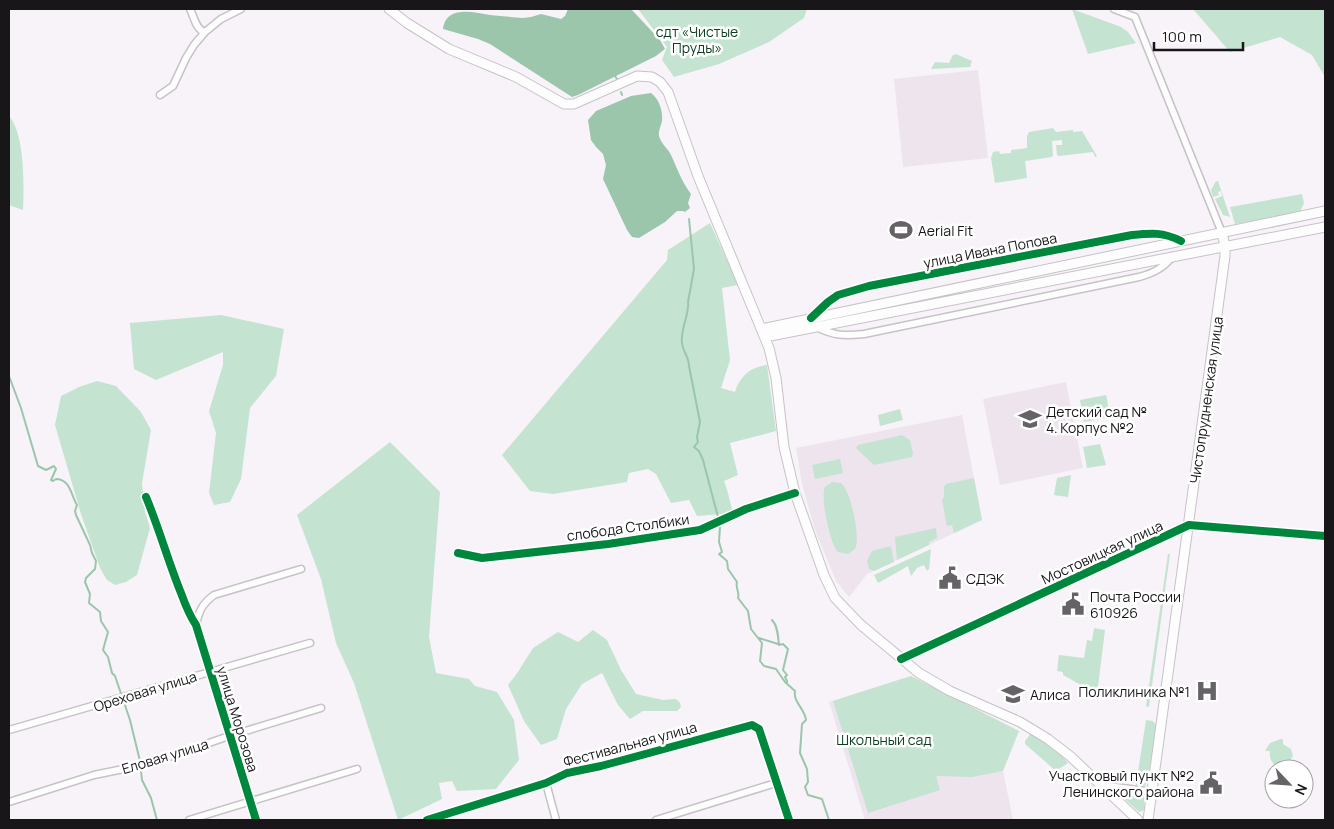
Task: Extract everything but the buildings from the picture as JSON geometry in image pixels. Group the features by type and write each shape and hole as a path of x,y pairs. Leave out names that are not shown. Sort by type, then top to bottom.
{"main road":[{"path":"389,9 407,24 449,49 516,77 564,104 574,104 636,76 647,75 660,82 672,101 698,176 763,333 774,366 784,447 795,493 830,591 855,619 901,659 933,682 1036,731 1070,756 1138,820"},
{"name":"улица Ивана Попова","path":"763,333 812,318 1325,211"},
{"path":"763,333 816,327 1325,227"},
{"name":"Чистопрудненская улица","path":"1148,820 1225,256 1222,233"}],"street":[{"path":"190,9 198,27 201,31 205,32"},
{"path":"160,95 173,86 186,58 205,32 221,19 241,9"},
{"path":"1114,9 1135,17"},
{"name":"Чистопрудненская улица","path":"1132,9 1222,233"},
{"name":"улица Ивана Попова","path":"812,318 838,295 869,286 1132,235 1168,234 1181,241"},
{"path":"816,327 831,334 843,336 864,334 1155,273 1173,256"},
{"name":"слобода Столбики","path":"458,553 482,558 608,544 700,530 746,509 795,493"},
{"name":"улица Морозова","path":"146,497 175,578 191,618 196,625 256,820"},
{"name":"Мостовицкая улица","path":"901,659 1188,526 1325,536"},
{"path":"196,625 199,610 214,595 301,569"},
{"name":"Ореховая улица","path":"9,730 310,643"},
{"name":"Еловая улица","path":"9,802 94,775 136,767 321,708"},
{"name":"Фестивальная улица","path":"427,820 546,783 568,772 610,764 746,725 756,726 760,729 776,783"},
{"path":"189,820 357,769"},
{"path":"546,783 556,820"},
{"path":"656,820 776,783 789,820"},
{"path":"1100,784 1152,792"}],"shaded area":[{"path":"568,9 631,9 660,40 665,49 656,56 572,97 490,44 443,29 445,21 455,13 469,12 523,18 541,14 561,19 565,16"},
{"path":"978,70 988,158 903,167 894,79"},
{"path":"651,93 660,105 662,113 659,136 691,194 688,203 690,208 685,212 677,211 665,222 639,238 632,237 627,230 603,179 606,165 603,154 591,140 588,120 596,111 631,96"},
{"name":"Детский сад № 4. Корпус №2","path":"1066,382 1083,468 1000,485 983,399"},
{"path":"962,415 982,520 867,574 849,597 836,581 815,530 802,484 796,448"},
{"path":"904,678 973,777 1003,771 1013,820 865,820 829,702"}],"green space":[{"name":"сдт «Чистые Пруды»","path":"638,9 807,9 804,18 769,42 719,64 674,77 662,60 667,47"},
{"path":"1072,9 1121,27 1128,32 1136,43 1088,54"},
{"path":"1193,9 1325,9 1325,77 1312,55 1280,37 1230,52"},
{"path":"956,54 972,61 970,67 931,69 935,62 949,63 953,55"},
{"path":"9,116 14,124 21,147 23,210 9,205"},
{"path":"1053,128 1056,132 1082,131 1097,156 1095,157 1093,152 1059,156 1057,155 1056,145 1062,145 1062,140 1052,141 1052,157 1025,161 1027,178 995,183 991,158 993,152 999,151 1000,154 1011,153 1011,150 1027,148 1029,132"},
{"path":"1216,181 1218,181 1230,217 1223,215 1215,199 1222,196 1221,191 1218,192 1219,195 1213,197 1211,190"},
{"path":"1302,194 1304,203 1300,212 1235,224 1230,207"},
{"path":"710,223 738,285 722,288 730,360 721,388 735,392 746,373 767,365 776,431 730,443 738,475 724,481 733,513 697,516 689,500 671,503 656,474 648,469 629,473 627,482 553,494 530,491 502,455 667,260 668,250"},
{"path":"221,315 284,329 276,376 250,408 241,479 230,502 214,505 209,493 216,433 209,411 223,365 223,352 156,380 134,369 130,323"},
{"path":"97,381 116,386 141,412 151,430 142,483 145,512 150,528 137,575 126,582 115,585 107,580 100,568 81,514 55,425 61,396"},
{"path":"1106,395 1108,404 1107,418 1084,422 1080,400"},
{"path":"900,409 903,420 880,426 878,415"},
{"path":"902,435 910,440 912,457 874,465 856,448 858,445"},
{"path":"390,442 440,492 429,637 436,673 469,679 475,686 497,692 514,720 519,760 496,789 457,791 452,781 439,783 442,799 398,820 354,683 336,643 321,579 297,515"},
{"path":"1100,444 1106,465 1087,468 1083,447"},
{"path":"840,459 843,473 815,479 812,465"},
{"path":"1071,475 1068,497 1054,495 1057,478"},
{"path":"974,478 982,520 954,533 952,525 947,526 942,500 944,497 944,487 946,484"},
{"path":"832,482 841,483 845,488 854,515 857,543 855,549 848,554 838,552 832,540 827,520 824,493 825,487"},
{"path":"936,528 937,538 929,542 929,545 897,560 895,537"},
{"path":"891,546 894,562 874,571 869,569 867,561 872,551"},
{"path":"931,549 929,569 927,571 924,565 917,568 911,576 908,566 878,583 874,575"},
{"path":"1168,554 1170,554 1149,707 1146,706"},
{"path":"1094,628 1105,630 1097,694 1063,675 1063,672 1057,671 1059,655 1084,658 1087,640 1092,641"},
{"path":"593,630 607,640 621,670 636,694 663,700 676,699 681,707 677,711 643,711 630,719 618,705 602,673 582,684 566,709 557,739 541,745 524,721 508,685 533,648 558,632 578,642"},
{"name":"Школьный сад","path":"911,676 1019,731 1003,771 973,777 936,776 940,790 868,813 833,701"},
{"path":"1146,720 1153,721 1156,725 1148,781 1144,787 1136,785"},
{"path":"1031,733 1063,757 1068,763 1056,771 1025,744"},
{"path":"1283,739 1283,744 1291,749 1293,756 1291,759 1271,759 1270,751 1265,751 1270,743"},
{"path":"1115,790 1143,794 1145,797 1144,810 1139,812"}],"waterway":[{"path":"689,219 694,269 688,311 682,333 682,343 689,363 700,422 698,442 694,447 699,451 703,460 718,517"},
{"path":"9,376 21,408 38,466 46,470 54,466 56,469 51,480 61,480 70,488 77,505 76,515 96,561 95,569 86,578 85,582 90,594 89,603 100,612 101,621 108,632 103,650 108,657 130,720 140,761 142,780 151,798 157,820"},
{"path":"720,527 719,542 722,552 719,554 727,561 728,569 737,582 738,598 748,611 751,629 762,643 760,661 764,666 776,669 785,682 795,691 796,699 805,716 806,720 802,724 800,753 807,769 808,782 805,787 808,795 822,799 829,820"},
{"path":"772,620 777,628 779,645 783,644 788,649 783,670 787,675 785,677 787,683"},
{"path":"759,638 778,644"}],"cycle path":[{"path":"811,318 838,295 869,286 1132,235 1157,234 1181,241"},
{"path":"458,553 482,558 608,544 700,530 746,509 795,493"},
{"path":"146,497 184,601 196,625 256,820"},
{"path":"901,659 1189,525 1325,536"},
{"path":"427,820 546,783 567,773 601,766 752,725 759,729 789,820"}],"place":[{"name":"Aerial Fit","path":"901,230"},
{"name":"Детский сад № 4. Корпус №2","path":"1030,419"},
{"name":"СДЭК","path":"950,578"},
{"name":"Почта России 610926","path":"1073,604"},
{"name":"Поликлиника №1","path":"1207,691"},
{"name":"Алиса","path":"1013,694"},
{"name":"Участковый пункт №2 Ленинского района","path":"1211,783"}]}
